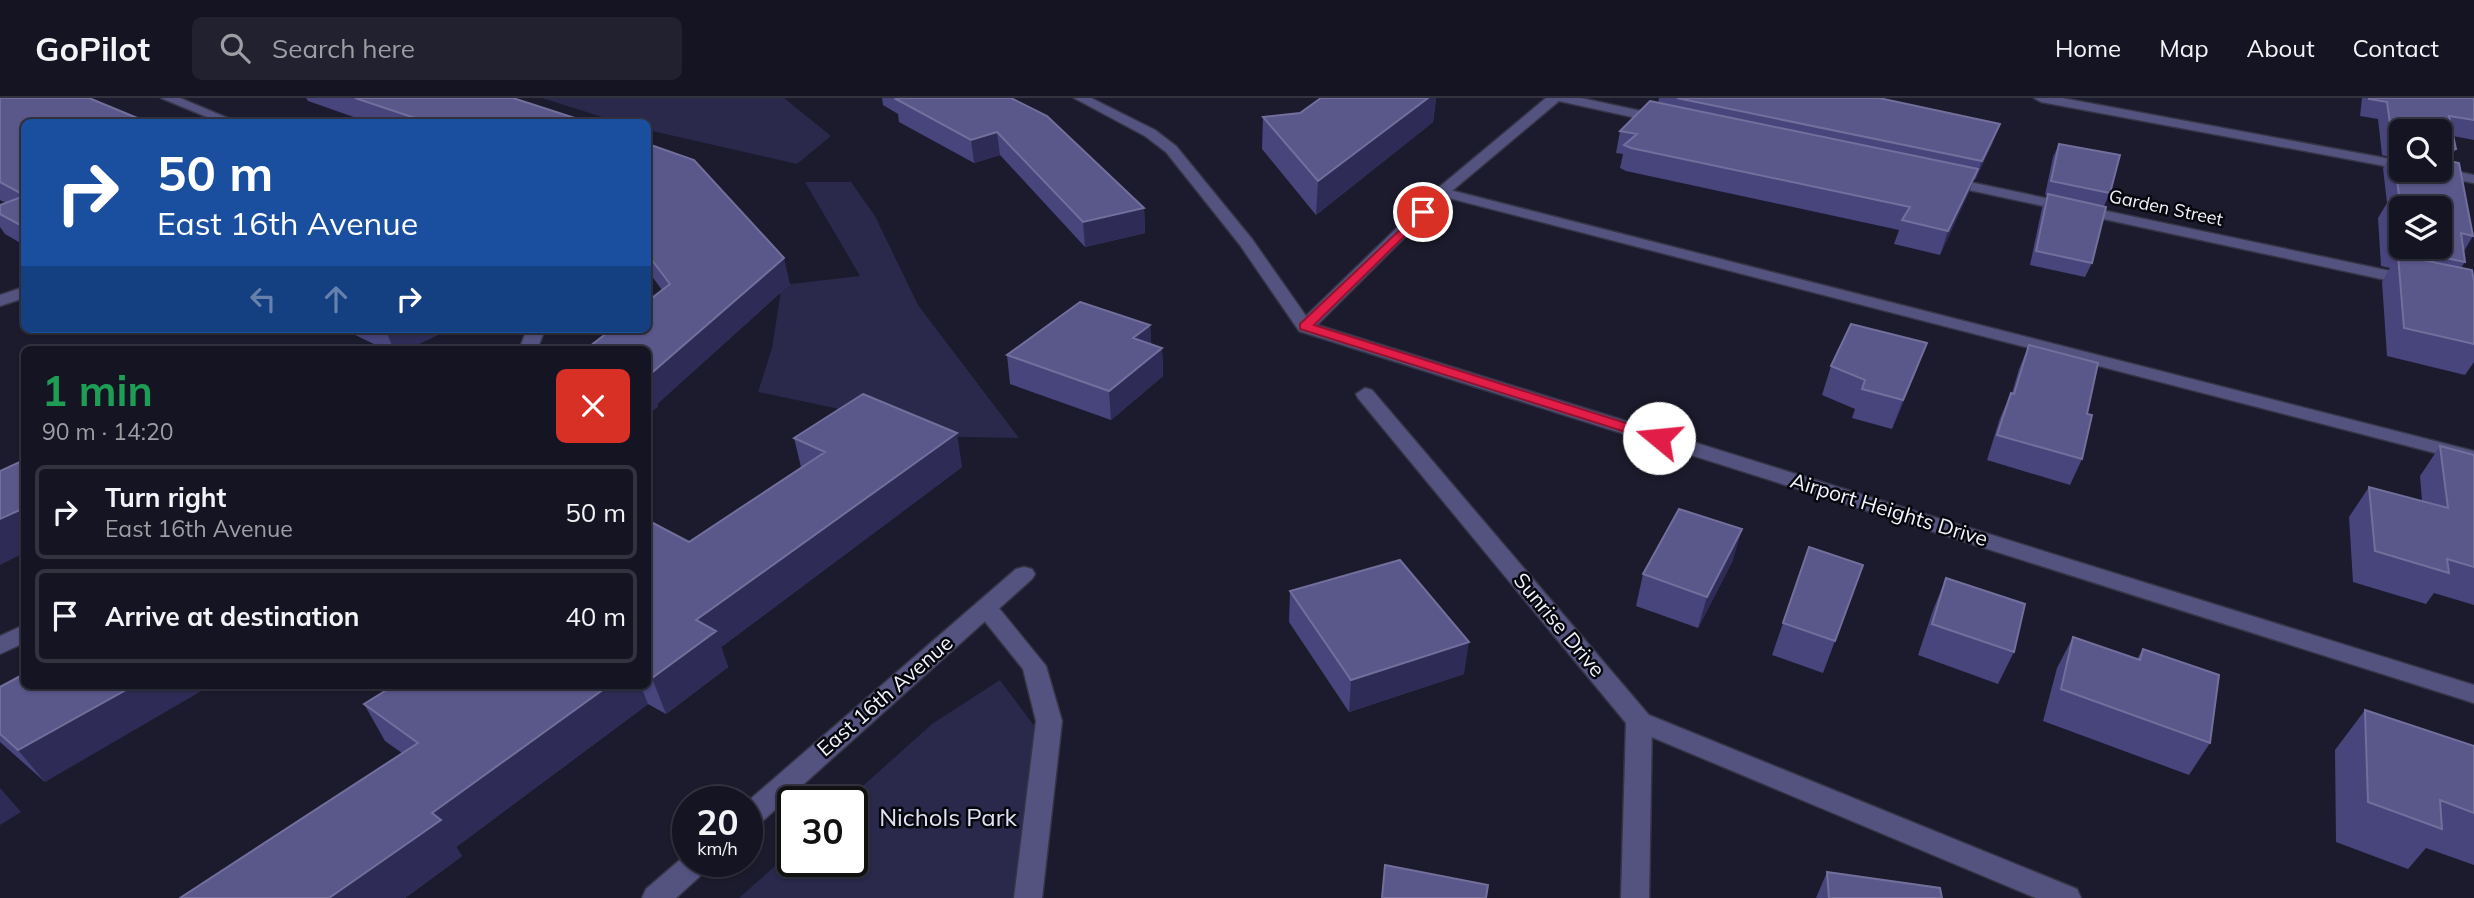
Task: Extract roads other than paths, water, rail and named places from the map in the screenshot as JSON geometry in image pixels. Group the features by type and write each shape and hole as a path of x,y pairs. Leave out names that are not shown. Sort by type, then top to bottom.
{"street":[{"path":"168,98 222,119"},
{"path":"1081,98 1150,132 1171,149 1247,242 1305,327 1442,192 1554,98"},
{"path":"1563,98 1685,124"},
{"path":"2041,98 2389,163"},
{"path":"2452,175 2474,179"},
{"name":"Garden Street","path":"1930,177 2433,286"},
{"path":"1442,192 2474,457"},
{"path":"0,301 21,293"},
{"name":"Airport Heights Drive","path":"1305,327 2474,694"},
{"name":"Sunrise Drive","path":"1365,394 1639,721"},
{"name":"East 16th Avenue","path":"763,804 1024,574"},
{"path":"986,608 1034,666 1049,721 1028,898"},
{"path":"0,646 21,635"},
{"path":"1635,898 1639,721 2067,898"},
{"path":"656,898 680,877"}],"park label":[{"name":"Nichols Park","path":"948,818"}]}
